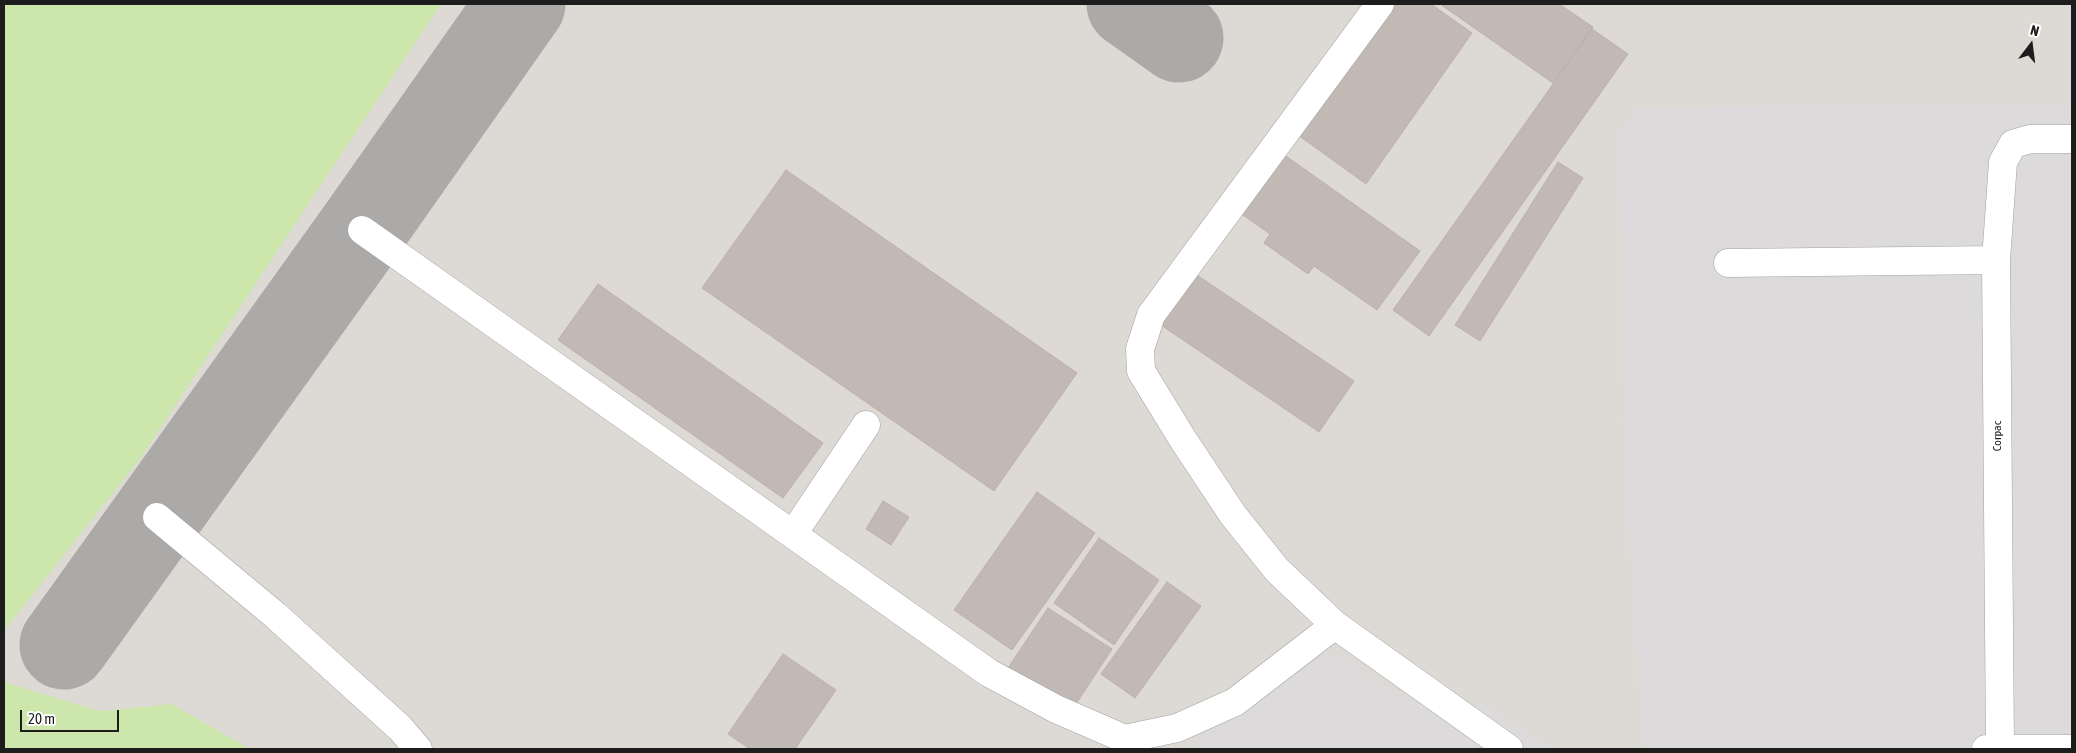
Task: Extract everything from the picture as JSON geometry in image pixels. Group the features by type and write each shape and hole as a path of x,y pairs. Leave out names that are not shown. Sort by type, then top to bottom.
{"street":[{"path":"1380,4 1151,315 1140,349 1141,371 1182,438 1233,515 1277,570 1335,625 1509,749"},
{"name":"Corpac","path":"2000,749 1996,260 2004,162 2013,144 2030,139 2072,140"},
{"path":"362,230 989,673 1056,709 1125,739 1177,728 1234,702 1335,625"},
{"path":"1728,263 1996,260"},
{"path":"793,534 866,425"},
{"path":"157,517 275,615 400,728 418,749"},
{"path":"1986,749 2072,749"}],"shaded area":[{"path":"4,4 2072,4 2072,749 4,749"},
{"path":"4,4 2072,4 2072,103 1638,107 1619,132 1623,443 1642,749 1558,749 1479,701 1460,729 1338,656 1317,659 1210,728 1192,749 4,749"}],"green space":[{"path":"4,4 441,4 139,460 4,631"},
{"path":"4,682 99,711 172,704 250,749 4,749"}],"building":[{"path":"1390,4 1431,4 1472,33 1366,184 1298,135"},
{"path":"1440,4 1559,4 1593,27 1553,83"},
{"path":"1592,29 1628,54 1429,336 1393,310"},
{"path":"1276,149 1420,251 1377,310 1314,266 1308,274 1264,243 1270,234 1233,208"},
{"path":"1558,162 1583,178 1480,341 1455,325"},
{"path":"786,170 1077,373 994,491 702,288"},
{"path":"1194,273 1354,381 1319,432 1158,323"},
{"path":"598,284 823,443 783,498 558,340"},
{"path":"1037,492 1095,533 1012,650 954,610"},
{"path":"883,501 909,517 891,545 866,529"},
{"path":"1099,538 1159,580 1114,645 1054,603"},
{"path":"1167,582 1201,606 1135,698 1101,674"},
{"path":"1048,608 1112,649 1070,713 1006,671"},
{"path":"783,654 836,690 795,749 750,749 728,734"}],"taxiway":[{"path":"64,645 362,230 521,4"},
{"path":"1131,4 1179,38"}]}
